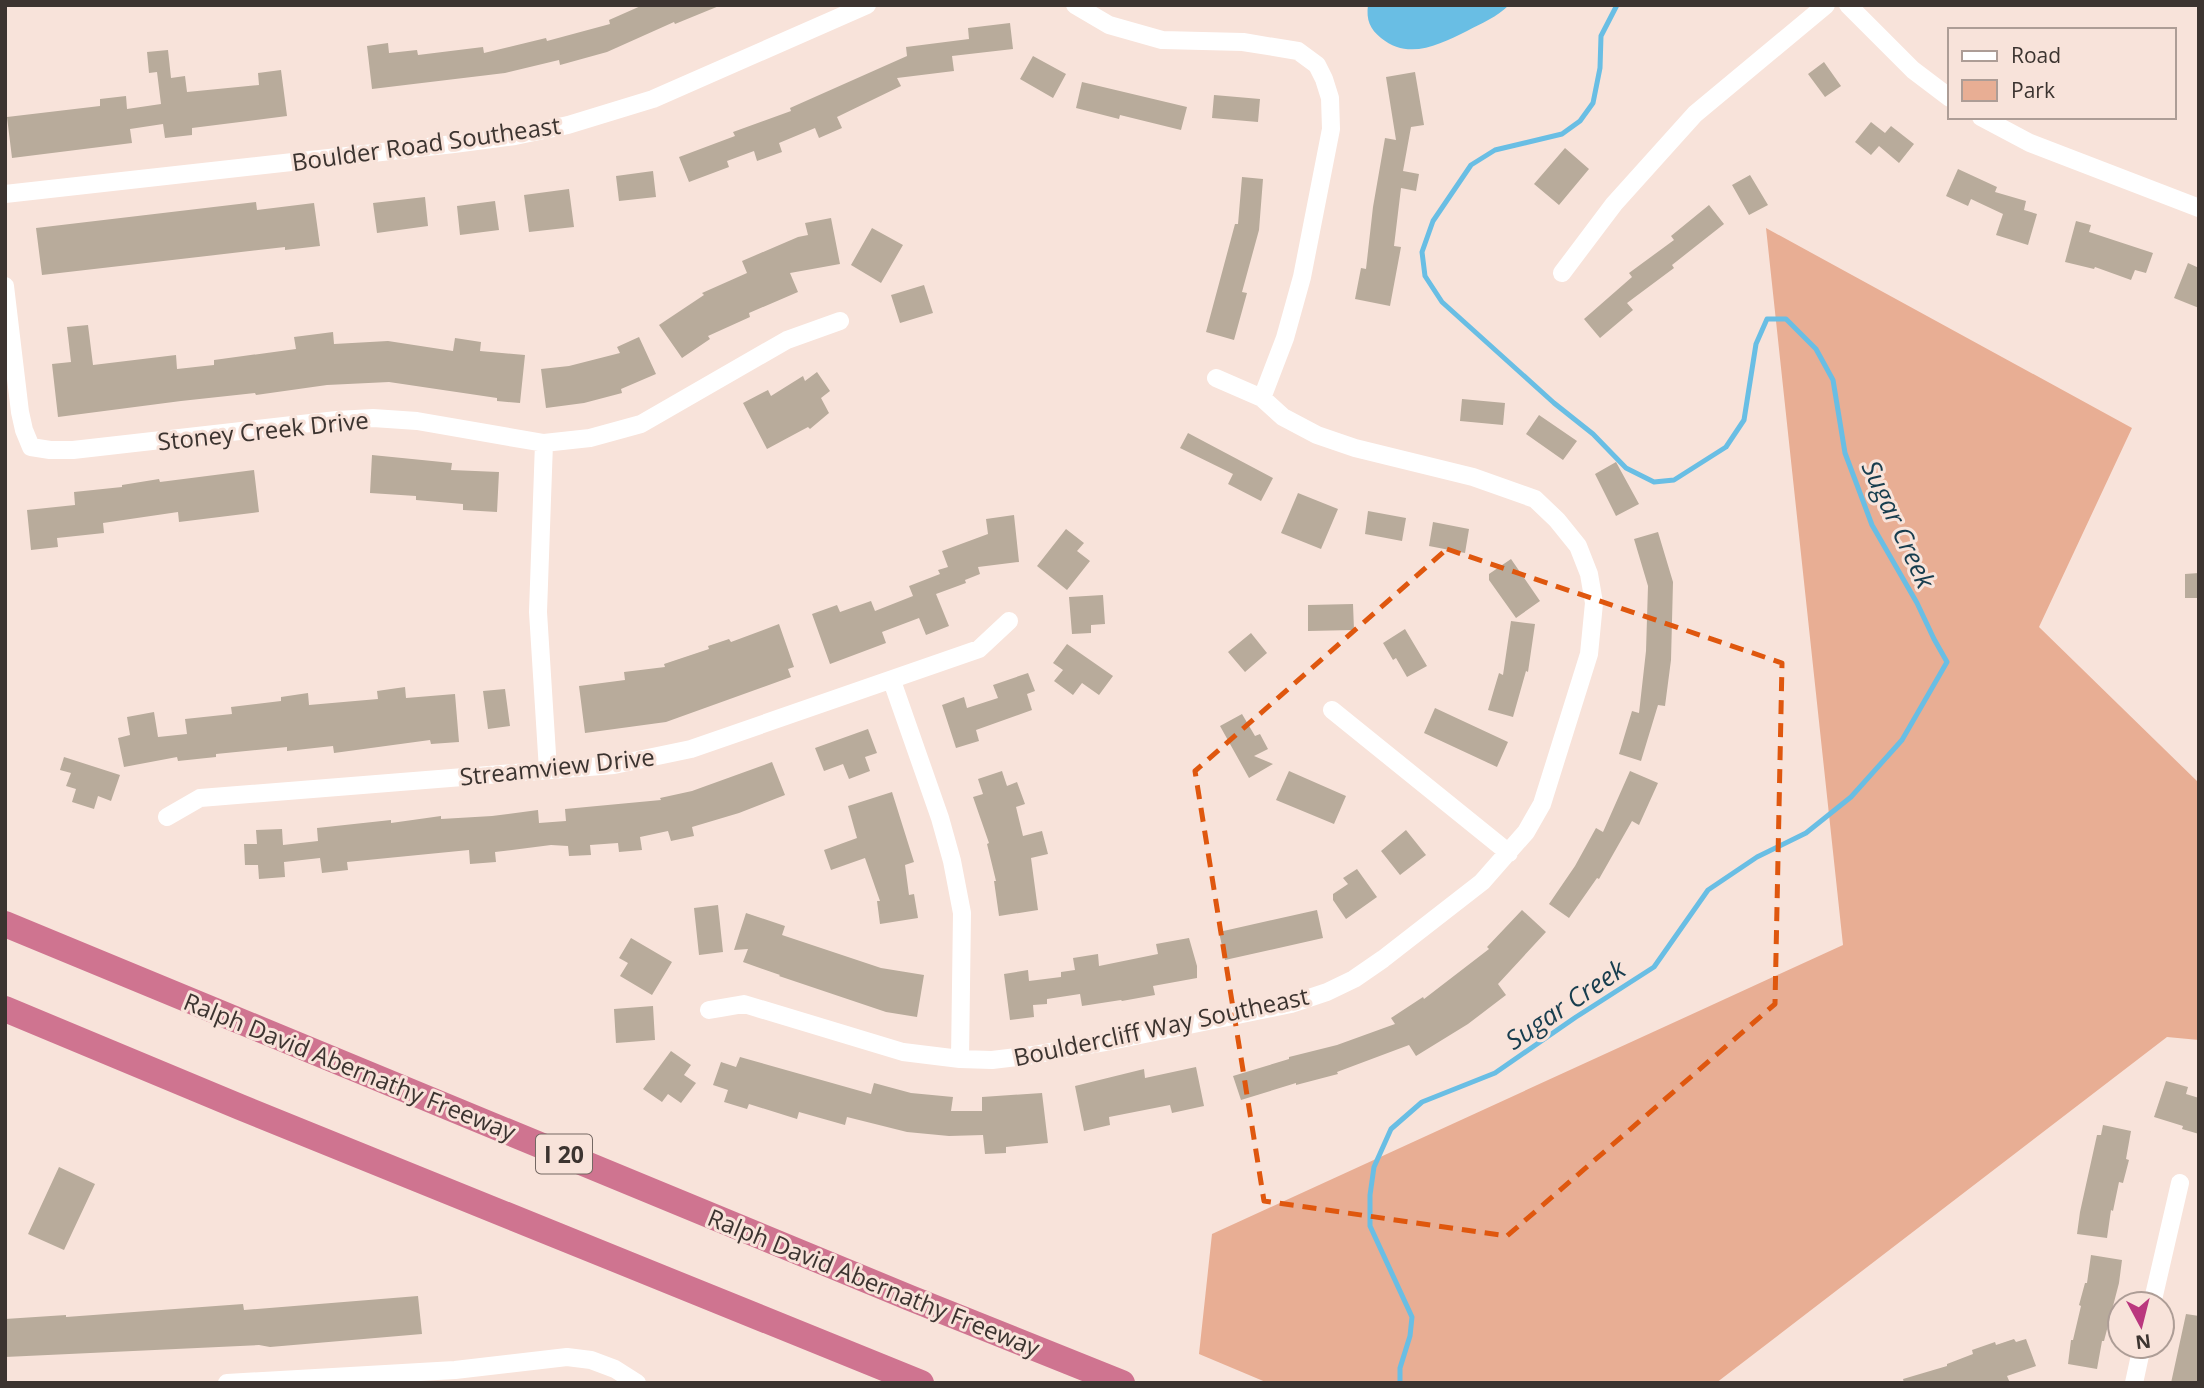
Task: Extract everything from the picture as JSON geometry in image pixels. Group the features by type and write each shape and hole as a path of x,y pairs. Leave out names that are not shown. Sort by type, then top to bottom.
{"highway":[{"name":"Ralph David Abernathy Freeway","path":"5,924 1122,1383"},
{"path":"5,1009 921,1383"}],"street":[{"name":"Boulder Road Southeast","path":"5,194 454,144 515,136 568,125 653,99 867,5"},
{"path":"1075,5 1109,25 1162,40 1242,42 1298,51 1317,65 1324,79 1330,97 1331,130 1302,276 1285,338 1262,398"},
{"path":"1563,273 1614,204 1695,114 1826,5"},
{"path":"1847,5 1913,70 1948,96"},
{"path":"1985,119 2030,143 2199,208"},
{"name":"Stoney Creek Drive","path":"5,286 26,453 373,418 417,421 544,443 590,438 641,425 787,340 840,321"},
{"name":"Bouldercliff Way Southeast","path":"709,1010 744,1004 903,1052 992,1060 1082,1046 1291,1004 1327,992 1354,979 1394,951 1482,882 1526,832 1542,804 1589,654 1594,603 1589,575 1578,546 1535,499 1473,477 1356,449 1317,435 1283,417 1262,398 1216,378"},
{"path":"544,443 538,612 548,770"},
{"name":"Streamview Drive","path":"167,817 200,798 614,765 691,749 979,649 1009,621"},
{"path":"892,681 940,818 962,913 960,1059"},
{"path":"1332,710 1509,853"},
{"path":"2155,1290 2180,1183"},
{"path":"227,1383 455,1370 567,1357 591,1360 615,1369 637,1383"},
{"path":"2134,1383 2139,1360"}],"highlighted area":[{"path":"1447,549 1782,663 1775,1004 1507,1236 1264,1201 1195,771"}],"green space":[{"path":"1766,228 2132,428 2039,627 2199,783 2199,1040 2167,1037 1716,1383 1268,1383 1199,1354 1212,1234 1843,945"}],"water":[{"path":"1368,5 1509,5 1457,36 1435,45 1413,49 1392,45 1377,35 1368,20"}],"building":[{"path":"643,5 719,6 675,24 674,22 607,52 560,65 559,60 505,73 372,89 367,46 388,43 389,53 417,50 418,55 483,47 484,53 546,38 547,41 610,24 609,20"},
{"path":"1010,23 1013,49 952,56 954,71 897,78 901,86 837,117 842,128 819,138 815,128 779,143 782,152 757,161 754,151 727,161 729,167 689,182 679,157 735,136 733,132 791,111 790,108 907,56 906,47 969,39 968,28"},
{"path":"168,50 171,78 185,76 187,92 259,85 258,73 281,70 287,116 192,128 192,135 165,138 163,124 130,129 132,143 12,158 7,117 100,106 100,99 126,96 127,109 161,104 157,72 149,73 147,52"},
{"path":"1033,56 1066,74 1053,98 1020,79"},
{"path":"1824,62 1841,86 1825,97 1808,74"},
{"path":"1415,72 1424,125 1411,127 1403,171 1419,174 1416,191 1401,188 1394,246 1401,247 1390,306 1355,299 1361,268 1366,269 1385,138 1396,140 1386,77"},
{"path":"1082,82 1187,107 1181,130 1120,115 1119,119 1076,108"},
{"path":"1214,95 1260,99 1258,122 1212,118"},
{"path":"1871,122 1885,133 1891,126 1914,144 1899,163 1879,146 1871,155 1855,142"},
{"path":"1565,148 1589,169 1559,205 1534,184"},
{"path":"1958,169 1997,187 1995,192 2026,201 2024,210 2037,214 2028,245 1996,235 2003,214 1971,199 1968,206 1946,196"},
{"path":"653,171 656,197 619,201 616,176"},
{"path":"1750,175 1768,205 1749,215 1732,185"},
{"path":"1242,177 1263,179 1259,230 1242,292 1247,293 1234,340 1206,332 1235,224 1238,224"},
{"path":"569,189 574,227 529,232 524,195"},
{"path":"425,197 428,226 377,233 373,203"},
{"path":"495,201 499,230 460,235 457,206"},
{"path":"256,202 257,210 314,203 320,246 285,250 285,247 42,275 36,228"},
{"path":"1709,205 1724,224 1672,265 1674,268 1627,303 1633,310 1600,338 1584,319 1632,277 1629,273 1674,240 1671,236"},
{"path":"831,218 840,264 790,273 798,292 749,313 750,317 708,336 710,339 682,358 659,325 704,295 702,293 747,273 742,261 808,235 805,223"},
{"path":"2076,221 2091,225 2089,232 2153,253 2146,273 2135,270 2131,280 2095,267 2094,269 2065,262"},
{"path":"872,228 903,245 881,283 851,265"},
{"path":"2188,263 2199,268 2199,308 2174,298"},
{"path":"924,285 933,313 900,323 891,295"},
{"path":"88,325 93,365 176,355 177,369 214,365 214,360 296,349 294,337 333,332 334,344 388,341 453,351 455,338 481,342 480,351 525,355 520,403 389,382 327,385 58,417 52,364 71,362 67,327"},
{"path":"639,337 656,374 621,389 622,393 584,403 546,408 541,369 569,366 620,353 617,347"},
{"path":"817,372 830,391 821,398 829,413 810,429 808,427 767,449 743,403 768,390 771,396 803,376 805,381"},
{"path":"1462,399 1505,403 1503,425 1460,421"},
{"path":"1539,415 1577,441 1563,460 1526,434"},
{"path":"1188,433 1273,478 1261,501 1228,484 1233,474 1180,448"},
{"path":"372,455 452,463 451,470 499,472 497,512 463,510 463,504 416,500 416,496 370,493"},
{"path":"1616,462 1639,504 1616,516 1595,474"},
{"path":"254,470 259,512 179,522 178,512 103,523 104,533 57,538 58,547 31,550 27,510 75,505 74,492 122,487 159,479 160,482"},
{"path":"1298,493 1338,509 1321,549 1281,533"},
{"path":"1368,511 1406,518 1402,541 1365,534"},
{"path":"1014,515 1019,562 978,567 980,574 965,580 966,583 936,594 949,626 926,635 919,618 882,632 886,643 830,664 812,614 837,605 840,612 871,601 875,611 913,596 909,586 940,574 938,570 948,567 942,551 988,534 986,519"},
{"path":"1433,522 1469,529 1465,553 1429,546"},
{"path":"1066,529 1084,543 1077,551 1090,561 1067,590 1037,566"},
{"path":"1658,532 1673,582 1671,660 1665,706 1658,705 1641,761 1619,754 1632,711 1639,713 1646,651 1648,586 1634,539"},
{"path":"1511,559 1540,601 1516,618 1489,580 1489,574"},
{"path":"2199,573 2199,598 2185,598 2185,574"},
{"path":"1103,595 1105,624 1091,625 1091,633 1072,634 1069,597"},
{"path":"1353,604 1354,630 1308,631 1308,605"},
{"path":"1511,621 1535,624 1528,672 1526,671 1513,717 1488,710 1499,673 1503,675"},
{"path":"779,624 794,667 788,669 791,677 666,722 585,733 579,686 625,680 624,672 665,667 664,664 709,649 708,646 729,639 731,642"},
{"path":"1405,629 1427,666 1407,677 1383,643"},
{"path":"1251,633 1267,653 1245,672 1228,652"},
{"path":"1067,644 1113,676 1099,695 1082,683 1073,695 1054,681 1063,670 1053,663"},
{"path":"1028,673 1035,691 1027,694 1032,710 976,730 979,741 956,748 942,705 964,697 967,708 998,698 993,685"},
{"path":"405,687 406,698 455,694 459,742 431,744 430,740 334,753 333,746 287,751 287,747 216,754 216,757 178,761 177,757 124,767 118,738 130,735 127,717 154,712 158,737 187,734 185,719 232,714 231,707 281,701 281,697 308,693 309,705 378,699 377,691"},
{"path":"505,689 510,726 488,729 483,691"},
{"path":"1435,708 1508,742 1497,767 1424,733"},
{"path":"1242,714 1255,736 1260,734 1268,749 1254,756 1273,764 1249,778 1220,726"},
{"path":"868,729 877,753 865,757 870,771 849,779 843,764 824,771 815,748"},
{"path":"64,757 120,775 111,801 98,796 94,809 72,802 76,789 66,786 71,773 60,770"},
{"path":"772,762 785,795 692,827 694,836 671,841 668,831 640,837 642,850 619,852 618,843 590,845 591,855 569,856 568,846 551,845 495,852 496,862 470,864 469,850 347,862 348,870 322,873 320,858 284,862 285,877 259,879 258,865 245,865 244,844 257,844 256,830 282,829 283,845 318,841 317,828 391,820 391,823 441,816 441,819 492,816 538,810 539,823 566,821 565,809 661,800 660,798 692,791"},
{"path":"1002,771 1007,786 1017,782 1025,804 1016,807 1023,836 1042,831 1048,854 1031,858 1038,910 999,916 996,881 987,844 989,843 973,797 983,794 978,779"},
{"path":"1289,771 1346,796 1334,824 1276,800"},
{"path":"1630,771 1658,783 1639,825 1632,821 1599,879 1597,878 1569,918 1549,904 1575,866 1596,828 1603,832"},
{"path":"892,792 914,862 905,865 909,895 914,894 918,918 880,924 877,901 880,901 865,858 831,870 824,850 857,838 848,806"},
{"path":"1406,830 1426,855 1400,875 1381,851"},
{"path":"1357,869 1377,897 1346,919 1333,900 1333,894 1348,884 1343,878"},
{"path":"718,905 723,952 699,955 694,908"},
{"path":"1317,910 1323,938 1225,960 1219,932"},
{"path":"1522,910 1546,932 1498,984 1506,995 1468,1024 1416,1056 1409,1045 1337,1072 1338,1074 1296,1083 1241,1100 1233,1076 1289,1057 1337,1045 1395,1024 1391,1018 1423,997 1424,999 1489,949 1487,947"},
{"path":"746,913 785,926 782,935 881,968 924,975 917,1017 886,1012 743,962 748,949 734,950"},
{"path":"631,938 672,962 652,995 620,976 628,963 619,958"},
{"path":"1189,938 1197,966 1197,978 1153,986 1155,995 1122,1001 1082,1006 1080,994 1047,999 1047,1004 1033,1005 1034,1017 1010,1020 1004,974 1028,970 1029,981 1061,977 1061,972 1075,970 1073,958 1098,954 1099,966 1158,954 1156,944"},
{"path":"653,1006 655,1040 616,1043 614,1009"},
{"path":"671,1051 691,1065 684,1075 696,1083 681,1103 668,1094 662,1102 643,1089"},
{"path":"740,1057 871,1094 874,1083 911,1093 953,1097 951,1111 982,1111 982,1097 1042,1093 1048,1143 1006,1147 1006,1153 985,1154 983,1135 949,1136 907,1132 847,1117 845,1125 799,1112 797,1119 749,1104 747,1109 724,1102 728,1090 713,1085 721,1062 736,1067"},
{"path":"1196,1067 1204,1106 1172,1113 1170,1105 1109,1117 1110,1125 1084,1131 1075,1086 1144,1069 1145,1078"},
{"path":"2166,1081 2188,1087 2186,1094 2199,1098 2199,1134 2154,1117"},
{"path":"2103,1125 2131,1131 2126,1159 2129,1160 2123,1183 2119,1182 2113,1211 2111,1210 2107,1238 2077,1234 2097,1135 2101,1135"},
{"path":"59,1167 95,1184 64,1250 28,1234"},
{"path":"2091,1255 2122,1260 2117,1290 2106,1290 2106,1333 2097,1369 2068,1364 2071,1340 2081,1306 2079,1305 2087,1283"},
{"path":"418,1296 422,1334 270,1347 259,1345 5,1357 5,1319 243,1304 244,1310"},
{"path":"2186,1314 2199,1316 2199,1383 2171,1383"},
{"path":"2014,1339 2016,1342 2026,1339 2036,1366 2007,1376 2010,1383 1904,1383 1903,1379 1947,1366 1973,1354 1972,1350"}],"waterway":[{"name":"Sugar Creek","path":"1400,1383 1400,1368 1410,1336 1412,1317 1370,1226 1374,1167 1391,1129 1422,1102 1495,1073 1654,967 1708,890 1757,857 1806,833 1851,797 1902,740 1947,662 1872,525 1845,453 1833,380 1816,349 1786,319 1767,319 1756,344 1744,420 1726,447 1674,480 1654,482 1626,468 1593,434 1554,403 1442,302 1425,276 1422,252 1433,221 1471,165 1495,150 1562,134 1580,121 1593,103 1600,68 1601,36 1617,5"}]}
